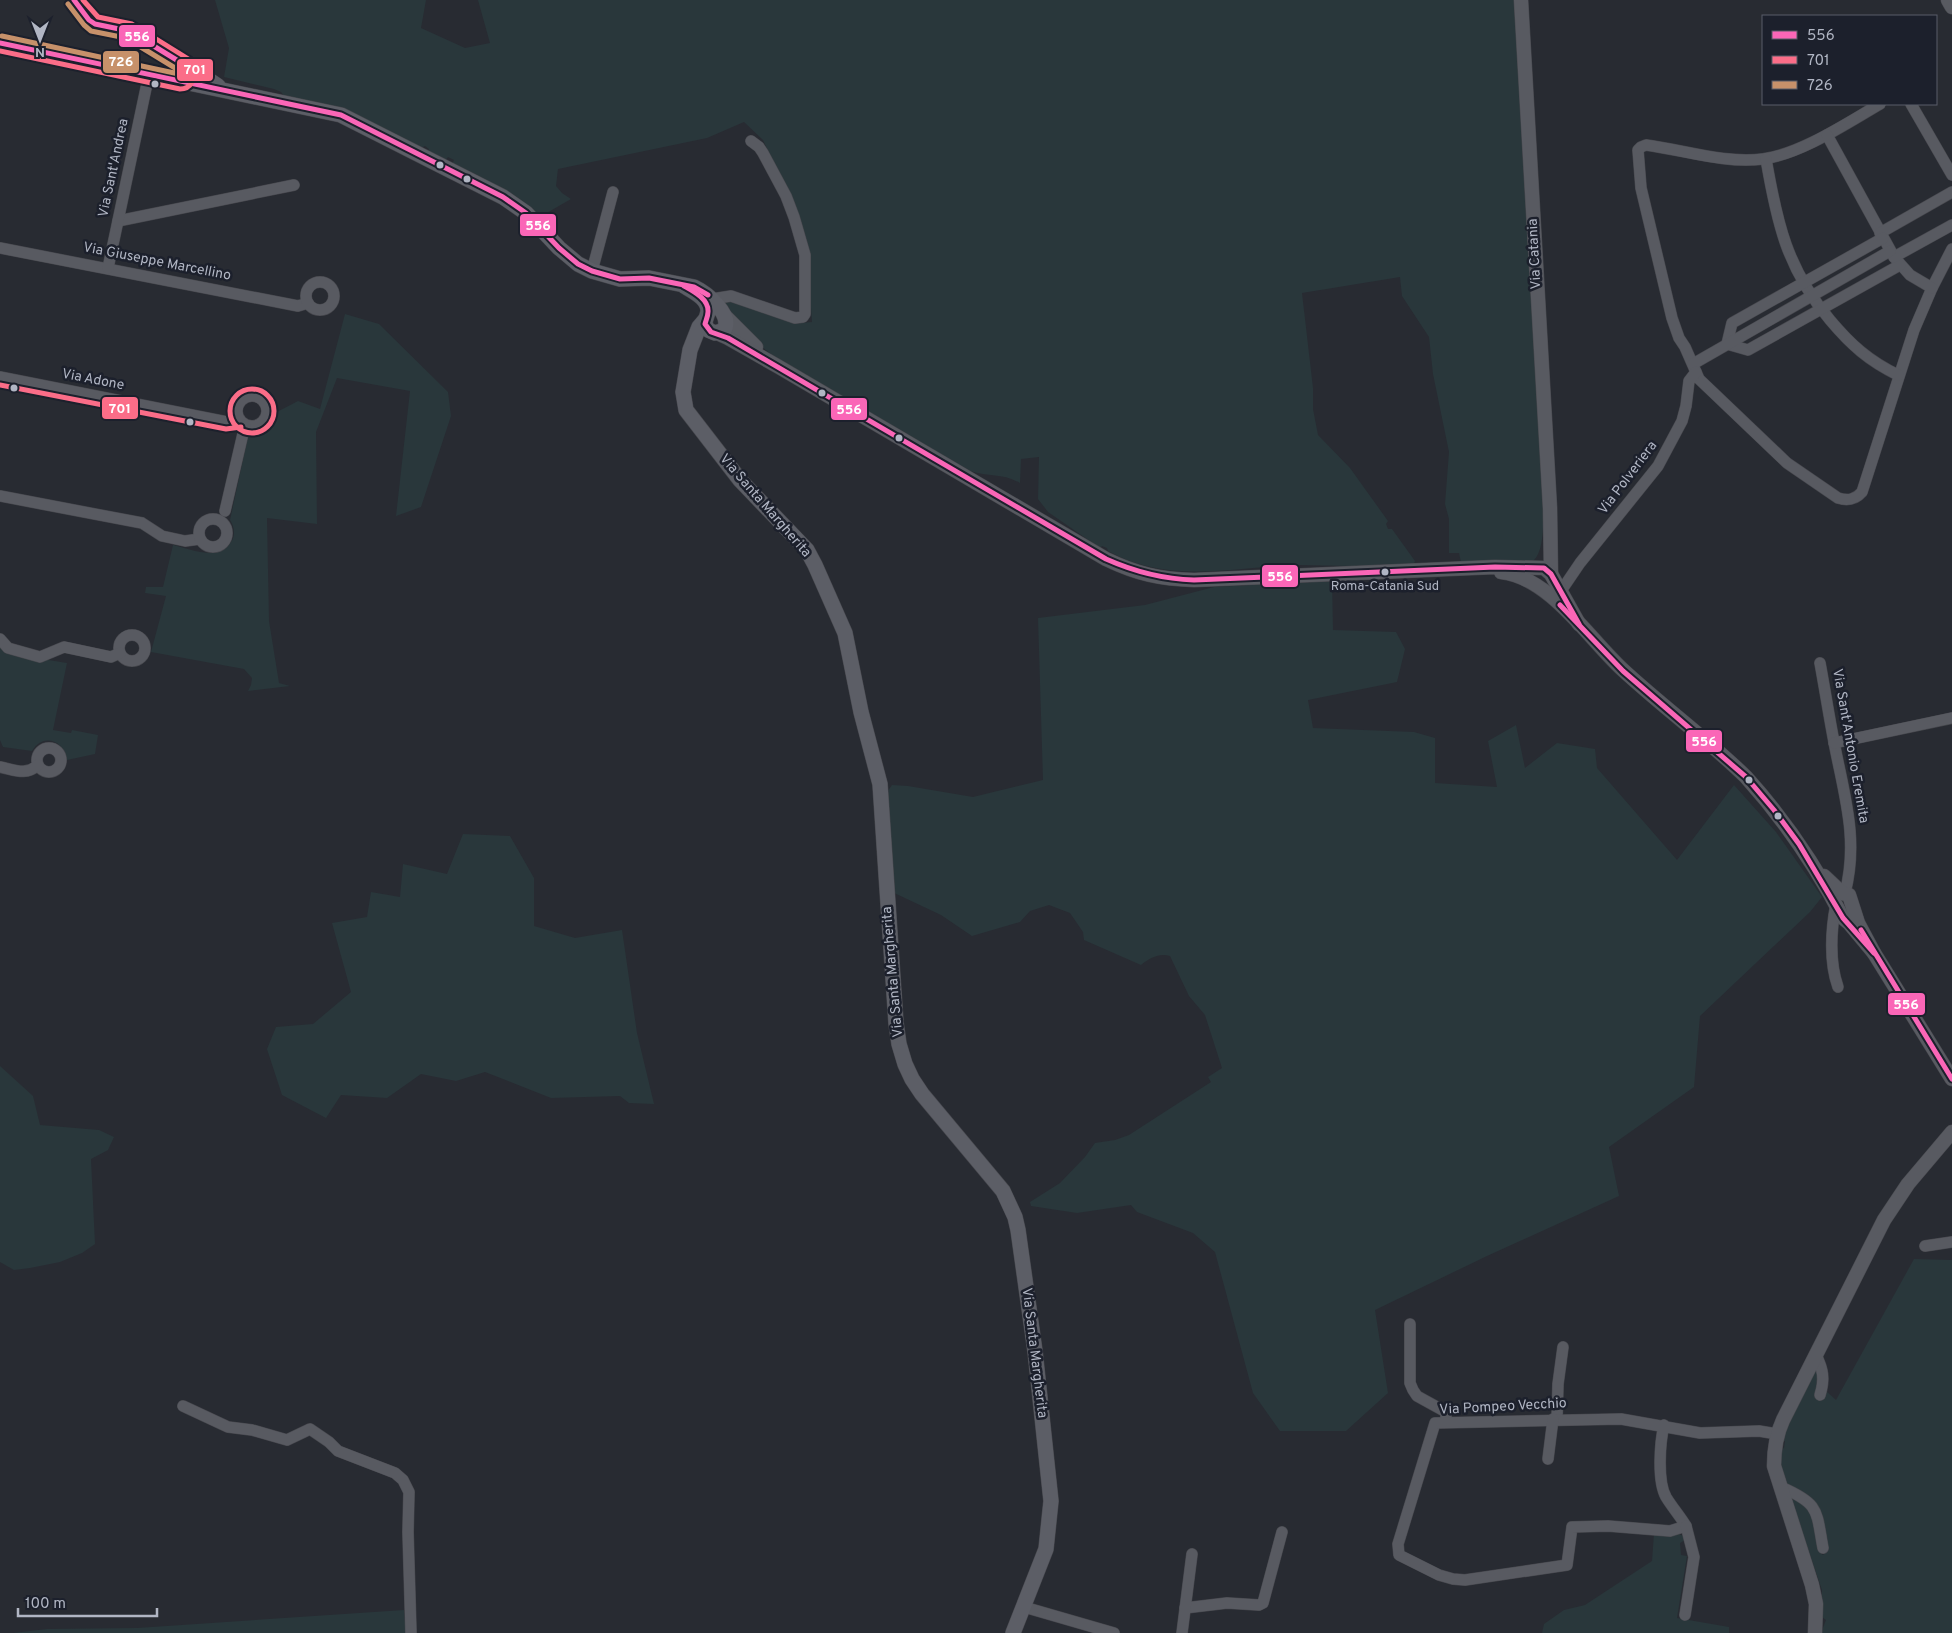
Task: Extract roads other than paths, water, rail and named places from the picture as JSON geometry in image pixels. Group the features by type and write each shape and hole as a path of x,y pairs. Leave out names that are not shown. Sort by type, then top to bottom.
{"main road":[{"path":"74,0 89,20 95,24 128,31 186,66 196,70 224,90"},
{"path":"0,44 341,115 503,197 526,213 559,248 578,264 592,271 620,279 649,278 694,287 712,299 715,316 706,328 716,333 697,346 688,364"},
{"path":"182,82 188,75 186,66"},
{"path":"684,286 701,296 715,316"},
{"name":"Via Santa Margherita","path":"715,316 695,336 688,364 683,401 686,410 705,436 749,491 806,550 842,623 861,712 880,784 896,1023 905,1064 922,1094 1003,1191 1015,1216 1035,1351 1051,1501 1046,1549 1013,1633"}],"street":[{"name":"Via Catania","path":"1521,0 1550,508 1540,575"},
{"path":"1948,0 1952,7"},
{"name":"Via Sant'Andrea","path":"108,268 149,74"},
{"path":"1878,105 1827,135 1766,159 1731,159 1646,145 1638,150 1641,188 1672,318 1679,338 1699,379 1787,463 1838,498 1852,499 1862,492 1914,330 1932,288 1952,249"},
{"path":"1912,105 1952,175"},
{"path":"1827,135 1895,258 1910,275 1932,288"},
{"path":"712,299 731,296 795,318 803,317 805,314 805,255 794,216 786,196 763,153 751,141"},
{"path":"1766,159 1772,199 1782,234 1802,283 1820,309 1854,348 1882,367 1898,375"},
{"path":"118,220 294,185"},
{"path":"592,271 613,192"},
{"path":"1727,344 1732,322 1802,283 1952,192"},
{"path":"1727,344 1748,350 1820,309 1895,258 1952,225"},
{"name":"Via Giuseppe Marcellino","path":"0,248 298,306 308,303"},
{"path":"1695,368 1727,344 1811,297 1895,258"},
{"path":"715,316 779,367"},
{"path":"716,333 779,367 1098,554 1129,570 1153,577 1194,580 1495,567 1540,575 1561,590 1579,624"},
{"name":"Via Polveriera","path":"1561,590 1580,563 1658,466 1682,421 1689,380 1695,368"},
{"name":"Via Adone","path":"0,377 227,422 242,422 225,511"},
{"path":"0,496 142,523 162,536 170,538 185,541 200,539"},
{"path":"1540,575 1550,596 1623,671 1746,777 1761,793 1814,867 1840,898 1849,895 1850,921 1874,953 1952,1079"},
{"path":"0,639 8,648 40,657 64,647 111,657 120,653"},
{"name":"Via Sant'Antonio Eremita","path":"1820,663 1834,743 1850,814 1851,851 1832,944"},
{"path":"1834,743 1952,718"},
{"path":"0,766 24,772 32,771 38,765"},
{"path":"1838,987 1834,976 1832,944 1850,921"},
{"path":"1815,1633 1816,1604 1812,1585 1774,1466 1774,1453 1779,1430 1884,1220 1897,1199 1927,1160 1952,1132"},
{"path":"1925,1246 1952,1242"},
{"path":"1410,1324 1410,1383 1417,1396 1446,1412 1446,1422"},
{"path":"1548,1459 1555,1420 1563,1347"},
{"path":"1816,1355 1822,1368 1824,1381 1820,1395"},
{"path":"183,1406 228,1427 252,1430 287,1440 310,1428 338,1451 395,1474 403,1480 410,1492 408,1532 411,1633"},
{"name":"Via Pompeo Vecchio","path":"1686,1526 1670,1530 1608,1526 1572,1527 1567,1565 1465,1580 1439,1575 1399,1555 1398,1544 1435,1422 1621,1418 1700,1432 1779,1430"},
{"path":"1664,1425 1660,1444 1663,1488 1666,1496 1686,1526 1694,1557 1685,1615"},
{"path":"1781,1487 1808,1501 1816,1510 1822,1548"},
{"path":"1185,1608 1227,1603 1258,1605 1263,1603 1282,1532"},
{"path":"1182,1633 1192,1554"},
{"path":"1024,1607 1114,1633"}],"place":[{"name":"Roma-Catania Sud","path":"1385,572"}]}
